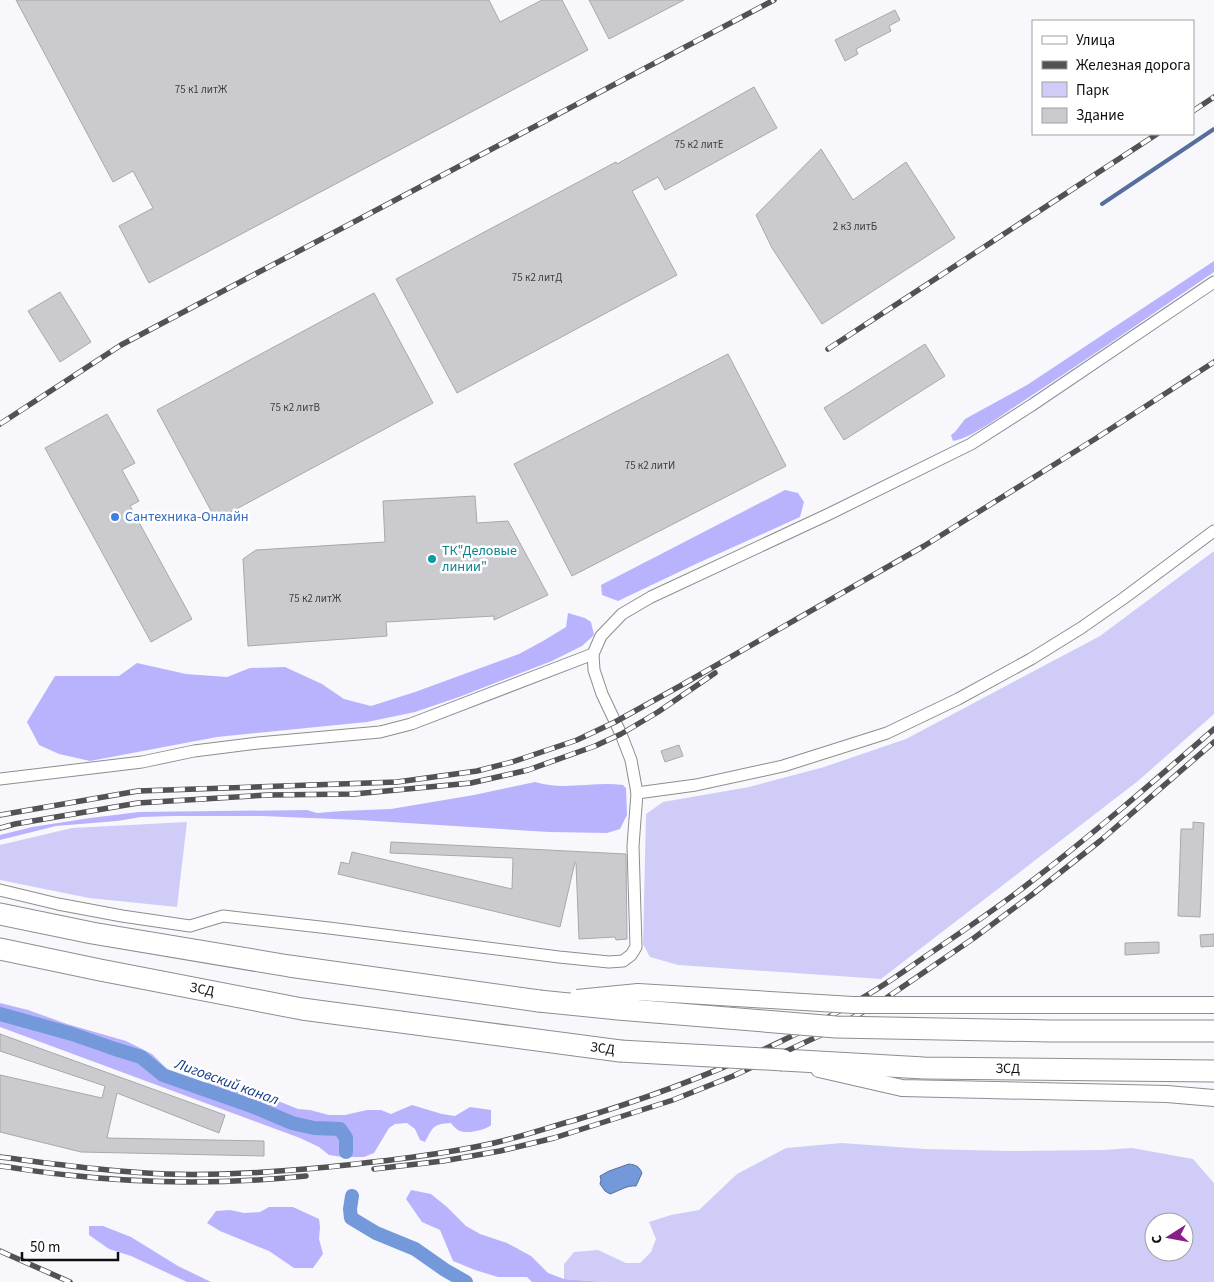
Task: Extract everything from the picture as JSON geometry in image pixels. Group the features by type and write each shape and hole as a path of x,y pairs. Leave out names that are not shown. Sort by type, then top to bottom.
{"highway":[{"path":"0,914 92,933 280,964 538,1002 618,1010 836,1026 1050,1031 1214,1031"},
{"name":"ЗСД","path":"0,949 302,1009 620,1051 924,1068 1214,1071"}],"main road":[{"path":"538,1002 638,992 853,1005 1214,1005"},
{"path":"783,1060 902,1088 1167,1094 1214,1098"}],"street":[{"path":"0,890 58,904 190,926 223,916 559,957 609,962 623,961 636,947 634,846 637,793 631,760 602,694 594,670 593,654 601,636 622,614 651,596 829,514 971,444 1214,282"},
{"path":"637,793 696,785 783,766 887,733 958,699 1031,659 1103,613 1214,531"},
{"path":"0,779 142,762 194,751 249,744 380,732 411,724 593,654"}],"green space":[{"path":"1214,551 1214,714 1138,781 881,979 678,965 650,957 643,944 646,814 663,802 749,787 824,767 906,739 1100,636"},
{"path":"187,822 177,907 89,898 0,880 0,845 72,828"},
{"path":"842,1143 925,1149 1010,1151 1132,1148 1193,1159 1214,1183 1214,1282 604,1282 564,1279 564,1264 574,1252 598,1250 626,1263 640,1263 651,1252 656,1239 649,1222 671,1215 699,1210 737,1174 786,1148"}],"shaded area":[{"path":"1214,261 1214,272 990,424 970,435 953,441 951,435 965,419 1027,385"},
{"path":"785,490 798,493 804,502 800,517 618,601 602,595 601,585"},
{"path":"568,613 585,618 591,622 594,635 582,646 552,661 459,697 415,712 367,722 217,737 90,761 59,754 39,745 27,722 55,676 119,676 137,663 186,674 227,677 250,668 285,667 322,684 344,699 371,706 519,654 566,627"},
{"path":"535,782 556,786 623,785 626,788 627,815 620,829 607,833 549,832 261,816 141,817 56,826 0,840 0,835 32,827 139,812 307,810 317,813 391,809 474,795"},
{"path":"0,1003 126,1041 152,1054 168,1070 200,1082 241,1086 298,1109 329,1115 345,1115 367,1110 381,1110 391,1114 412,1105 455,1116 470,1107 491,1110 491,1125 481,1130 463,1132 455,1128 451,1123 440,1124 434,1127 425,1142 420,1140 415,1129 407,1123 395,1124 389,1128 374,1153 364,1157 329,1155 319,1147 300,1138 0,1027"},
{"path":"411,1190 431,1194 466,1226 480,1234 507,1243 531,1256 548,1273 564,1279 604,1282 532,1282 527,1277 498,1277 453,1261 440,1230 422,1222 406,1199"},
{"path":"269,1207 293,1207 319,1219 319,1239 323,1254 313,1268 294,1268 269,1251 220,1231 207,1223 216,1211 260,1212"},
{"path":"89,1226 103,1226 131,1237 178,1266 211,1282 187,1282 131,1256 109,1249 89,1235"}],"water":[{"path":"629,1164 637,1166 642,1173 636,1186 626,1187 610,1194 605,1191 600,1184 600,1176"}],"building":[{"path":"16,0 489,0 500,22 542,0 562,0 588,50 149,283 119,226 153,208 133,171 113,182"},
{"path":"589,0 684,0 609,39"},
{"path":"895,10 900,20 889,26 891,31 856,49 858,54 845,61 835,40"},
{"path":"754,87 777,128 665,190 658,177 632,191 677,275 457,393 396,279 616,162 617,164"},
{"path":"821,149 853,200 906,162 955,238 822,324 772,248 756,215"},
{"path":"60,292 91,342 60,362 28,311"},
{"path":"374,293 433,403 216,520 157,410"},
{"path":"925,344 945,376 844,440 824,408"},
{"path":"728,354 786,466 572,576 514,464"},
{"path":"107,414 135,463 122,470 139,501 130,506 192,619 151,642 45,448"},
{"path":"475,496 477,523 508,521 548,595 494,620 494,616 386,622 387,636 248,646 243,559 256,550 385,542 383,501"},
{"path":"679,745 683,756 665,762 661,751"},
{"path":"1193,822 1204,823 1200,917 1178,916 1181,829 1193,829"},
{"path":"391,842 626,854 627,939 616,940 615,937 579,939 575,862 560,927 338,874 341,862 349,864 352,852 512,889 513,858 390,853"},
{"path":"1214,934 1214,946 1201,947 1200,935"},
{"path":"1159,942 1159,953 1125,955 1125,943"},
{"path":"0,1034 225,1115 219,1133 117,1093 107,1138 264,1141 264,1156 81,1152 0,1132 0,1075 102,1098 105,1086 0,1051"}],"waterway":[{"path":"1102,204 1214,129"},
{"name":"Лиговский канал","path":"0,1014 72,1034 141,1057 163,1075 254,1107 292,1123 314,1128 340,1129 346,1138 346,1152"},
{"name":"Лиговский канал","path":"352,1196 351,1218 376,1233 415,1249 466,1282"}],"railway":[{"path":"0,424 121,345 774,0"},
{"path":"1194,110 1214,97"},
{"path":"828,349 1155,135"},
{"path":"0,815 138,791 397,782 477,771 512,762 577,740 615,722 680,686 924,546 1214,362"},
{"path":"0,828 138,803 268,795 354,794 471,783 528,770 595,746 621,734 658,712 715,673"},
{"path":"0,1157 104,1170 167,1174 248,1173 328,1167 433,1154 494,1143 647,1097 757,1053 828,1018 888,982 1028,884 1099,827 1214,729"},
{"path":"374,1169 443,1161 500,1151 554,1138 673,1100 733,1076 825,1033 879,1003 974,938 1033,894 1100,841 1214,742"},
{"path":"0,1166 98,1178 187,1182 277,1179 306,1176"},
{"path":"0,1251 70,1282"}],"place":[{"name":"Сантехника-Онлайн","path":"115,517"},
{"name":"ТК\"Деловые линии\"","path":"432,559"}]}
